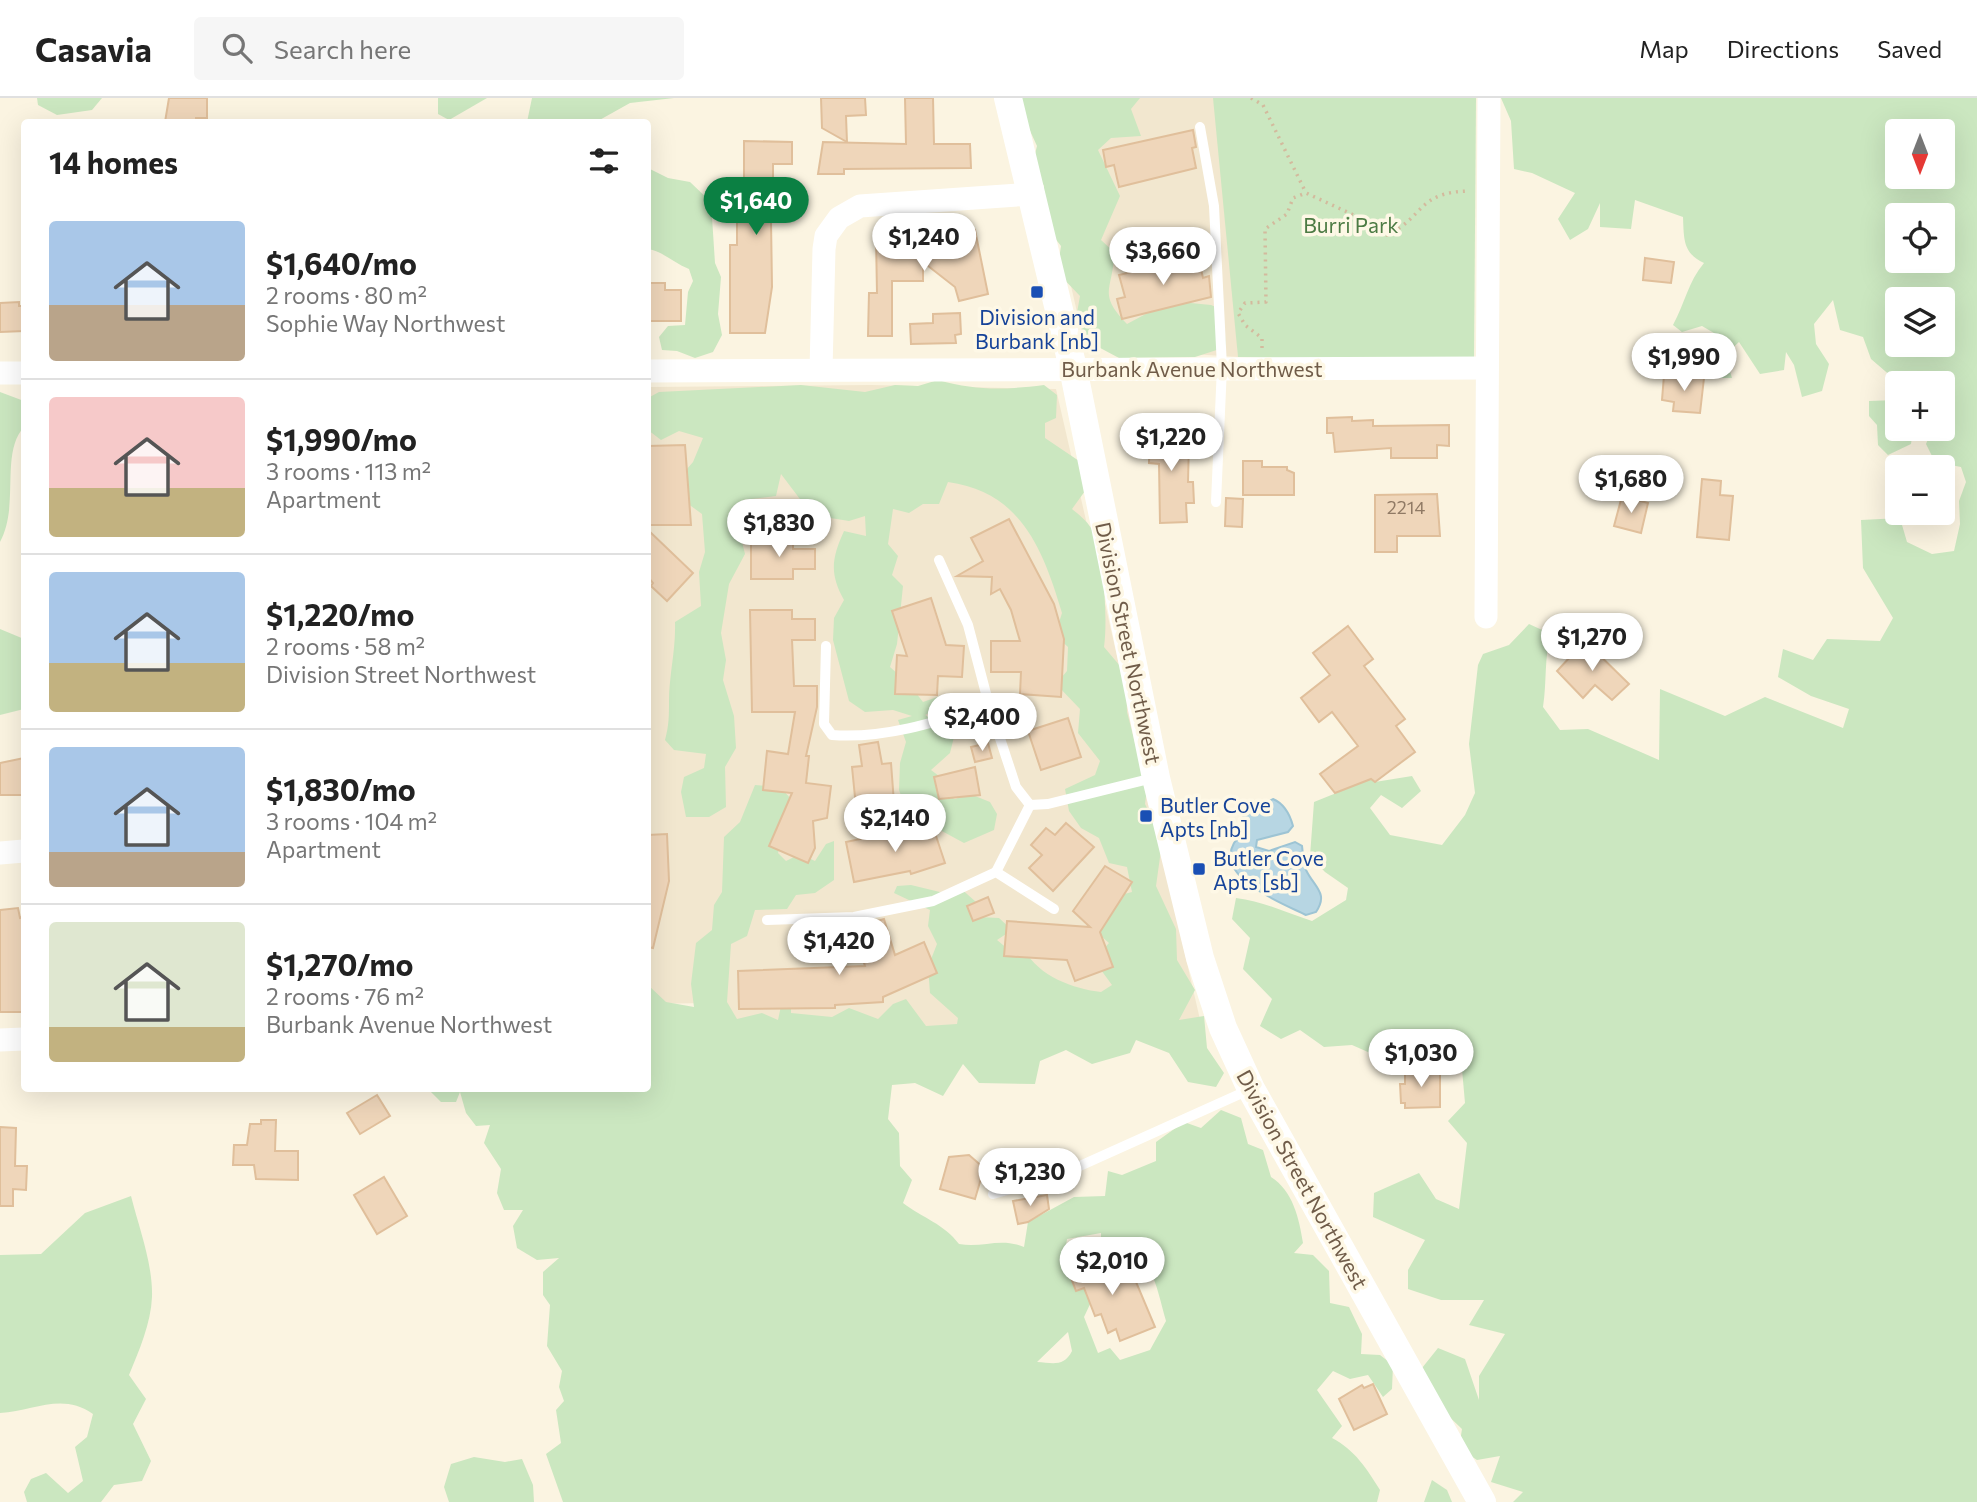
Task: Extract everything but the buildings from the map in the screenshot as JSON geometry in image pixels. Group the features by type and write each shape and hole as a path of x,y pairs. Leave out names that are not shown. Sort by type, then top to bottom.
{"street":[{"name":"Division Street Northwest","path":"1008,98 1073,368 1156,778 1200,958 1223,1028 1251,1089 1482,1502"},
{"path":"1486,617 1489,98"},
{"path":"821,370 824,249 826,236 839,218 849,210 877,203 1031,194"},
{"name":"Burbank Avenue Northwest","path":"651,371 1222,367 1487,369"},
{"path":"0,373 21,373"},
{"path":"0,853 21,851"},
{"path":"0,1040 21,1040"}],"lane":[{"path":"1200,127 1214,206 1222,367 1216,502"},
{"path":"939,561 968,625 989,705 1016,787 1030,805"},
{"path":"825,646 824,724 832,735 866,735 903,730 989,705"},
{"path":"1030,805 1048,804 1156,778"},
{"path":"766,920 854,917 933,901 996,872 1030,805"},
{"path":"996,872 1054,909"},
{"path":"993,1194 1062,1174 1251,1089"}],"path":[{"path":"1251,98 1263,106 1306,193 1358,217 1373,232 1387,235 1410,220 1430,198 1461,191 1488,191"},
{"path":"1261,367 1262,338 1245,325 1238,313 1245,303 1266,302 1265,229 1287,214 1293,198 1306,193"}],"shaded area":[{"path":"1028,98 1214,98 1234,257 1238,357 1085,347"},
{"path":"871,385 1056,389 1201,1024 706,1034 706,1003 651,1004 651,387"}],"green space":[{"path":"37,98 102,98 92,110 57,115 38,105"},
{"path":"438,98 487,98 451,119 438,114"},
{"path":"532,98 674,98 630,103 601,119 528,119"},
{"path":"1015,98 1140,98 1131,109 1141,136 1111,138 1098,150 1120,196 1101,240 1114,252 1109,297 1127,324 1170,301 1211,305 1223,310 1226,347 1195,357 1119,358 1089,342 1076,318 1080,296 1057,272 1061,246 1040,219 1044,186 1032,166 1037,146"},
{"name":"Burri Park","path":"1213,98 1476,98 1474,362 1238,357"},
{"path":"1501,98 1977,98 1977,1502 1513,1502 1523,1492 1491,1482 1500,1456 1477,1460 1459,1448 1462,1429 1438,1406 1418,1373 1438,1348 1465,1359 1479,1400 1479,1376 1505,1334 1469,1325 1484,1300 1441,1300 1408,1289 1408,1270 1425,1240 1373,1217 1374,1193 1419,1173 1436,1199 1459,1209 1467,1143 1448,1121 1465,1103 1461,1058 1436,1036 1396,1038 1377,1056 1352,1045 1324,1047 1300,1030 1281,1039 1260,1026 1272,999 1243,969 1250,938 1232,919 1236,898 1265,904 1312,921 1346,900 1348,888 1325,872 1310,856 1314,802 1371,779 1375,782 1412,776 1421,791 1402,808 1381,795 1370,808 1390,835 1442,845 1465,815 1475,793 1469,744 1478,665 1483,654 1509,645 1529,624 1551,634 1547,651 1543,707 1560,730 1588,729 1659,760 1660,689 1725,716 1765,697 1843,728 1849,709 1811,696 1778,677 1783,649 1813,660 1827,639 1880,641 1893,618 1863,568 1861,520 1885,519 1885,525 1902,525 1907,542 1932,554 1954,551 1960,524 1959,501 1966,482 1961,467 1955,466 1955,455 1932,455 1926,444 1927,441 1955,441 1955,371 1885,371 1871,359 1863,337 1840,330 1833,300 1814,324 1816,344 1829,364 1822,391 1802,397 1794,365 1786,352 1784,370 1760,374 1739,342 1725,355 1732,378 1717,378 1702,353 1714,333 1702,326 1682,332 1673,325 1694,278 1704,263 1688,250 1683,217 1635,200 1631,229 1600,227 1600,203 1588,229 1570,240 1558,219 1575,193 1532,173 1514,169 1511,121"},
{"path":"651,170 668,178 690,182 711,202 715,263 721,277 718,314 722,335 713,352 695,358 677,351 662,350 659,337 668,326 685,325 688,292 693,281 689,269 651,250"},
{"path":"938,380 991,388 1044,385 1057,395 1056,418 1045,423 1045,438 1085,465 1085,491 1072,509 1091,528 1099,553 1105,603 1104,647 1126,673 1127,712 1147,789 1145,804 1159,832 1161,850 1156,886 1176,929 1177,960 1195,990 1179,1020 1204,1016 1207,1048 1224,1073 1216,1087 1188,1082 1169,1053 1136,1040 1130,1053 1092,1064 1066,1050 1040,1061 1035,1084 979,1083 963,1064 943,1096 915,1083 892,1085 888,1119 899,1133 900,1166 912,1180 903,1203 940,1226 959,1244 1007,1243 1024,1247 1028,1222 1074,1197 1105,1196 1108,1171 1122,1175 1156,1161 1156,1142 1184,1122 1201,1128 1221,1110 1241,1118 1248,1144 1263,1150 1271,1177 1285,1190 1294,1206 1303,1243 1294,1253 1313,1255 1329,1271 1330,1303 1349,1307 1362,1334 1361,1354 1380,1355 1393,1365 1392,1389 1383,1397 1368,1375 1350,1379 1333,1371 1317,1390 1342,1426 1332,1438 1354,1454 1370,1475 1380,1490 1377,1502 563,1502 546,1454 561,1443 556,1410 564,1401 559,1387 562,1371 547,1346 550,1305 543,1295 543,1272 559,1258 537,1260 517,1248 513,1226 523,1210 504,1210 497,1193 501,1169 484,1143 490,1125 476,1126 466,1113 460,1092 651,1092 651,988 666,1002 694,1007 691,984 696,943 712,930 714,905 722,892 724,837 740,822 755,785 780,787 792,800 778,853 786,861 800,854 815,861 826,844 834,841 834,880 815,893 796,895 787,909 755,910 747,936 731,944 727,1002 737,1019 762,1013 778,1020 784,992 791,992 791,1013 832,1017 849,1008 878,1019 893,1004 906,999 926,1026 957,1024 958,1018 930,993 928,967 937,944 928,926 930,910 894,893 897,886 911,885 944,893 958,886 976,902 978,917 999,918 1012,930 997,940 1009,950 1025,950 1048,974 1080,988 1101,992 1112,985 1101,970 1097,956 1109,943 1092,928 1113,897 1132,892 1127,867 1109,863 1099,838 1081,828 1069,811 1065,789 1095,775 1100,761 1078,733 1080,709 1056,684 1067,671 1068,647 1055,635 1062,613 1037,546 1025,527 1011,511 994,498 973,488 948,482 939,504 923,504 909,513 893,509 888,544 898,556 892,575 903,586 897,644 890,667 909,684 923,702 946,694 945,704 925,715 955,733 950,753 931,770 951,785 948,796 955,799 970,794 990,802 997,814 994,830 964,843 940,830 931,810 918,815 906,809 899,790 900,763 906,742 898,720 912,716 893,710 865,712 849,701 833,640 834,618 844,600 834,573 837,549 844,531 866,536 865,516 849,521 812,515 781,474 776,496 743,500 749,526 740,534 745,554 729,584 721,633 726,660 723,680 734,716 736,748 725,767 726,807 709,817 686,817 681,792 684,777 704,768 706,754 674,750 665,740 675,622 701,606 699,572 705,552 702,514 680,498 680,477 693,462 703,438 679,431 661,440 651,432 651,396 659,392 801,385 865,392 895,385 918,386","holes":["1101,1233 1101,1253 1135,1249 1147,1265 1155,1282 1166,1321 1150,1350 1120,1360 1110,1348 1098,1353 1084,1317 1092,1300 1082,1271 1064,1259 1067,1239","1068,1332 1072,1351 1062,1362 1037,1362"]},
{"path":"0,392 21,400 21,432 13,451 9,512 0,542"},
{"path":"1885,400 1885,441 1911,441 1911,444 1888,455 1878,445 1877,425 1869,416 1869,401"},
{"path":"0,629 21,638 21,710 0,715"},
{"path":"431,1092 460,1092 456,1102 441,1102"},
{"path":"131,1196 148,1259 152,1297 147,1327 129,1375 146,1399 133,1424 151,1461 142,1481 114,1485 101,1502 27,1502 24,1492 31,1479 46,1473 68,1493 83,1481 75,1447 87,1437 93,1414 70,1404 59,1403 0,1413 0,1255 41,1254 85,1213"},
{"path":"474,1457 505,1462 522,1459 533,1485 534,1502 449,1502 444,1487 451,1464"},
{"path":"1432,1480 1447,1490 1452,1502 1424,1502"}],"water":[{"path":"1273,799 1286,810 1293,826 1288,832 1257,840 1256,847 1269,851 1295,842 1302,846 1306,870 1321,895 1316,912 1306,915 1268,897 1242,878 1234,867 1230,856 1234,843 1246,831 1242,822 1244,814"}],"place":[{"name":"Division and Burbank [nb]","path":"1037,292"},
{"name":"Butler Cove Apts [nb]","path":"1146,816"},
{"name":"Butler Cove Apts [sb]","path":"1199,869"}]}
